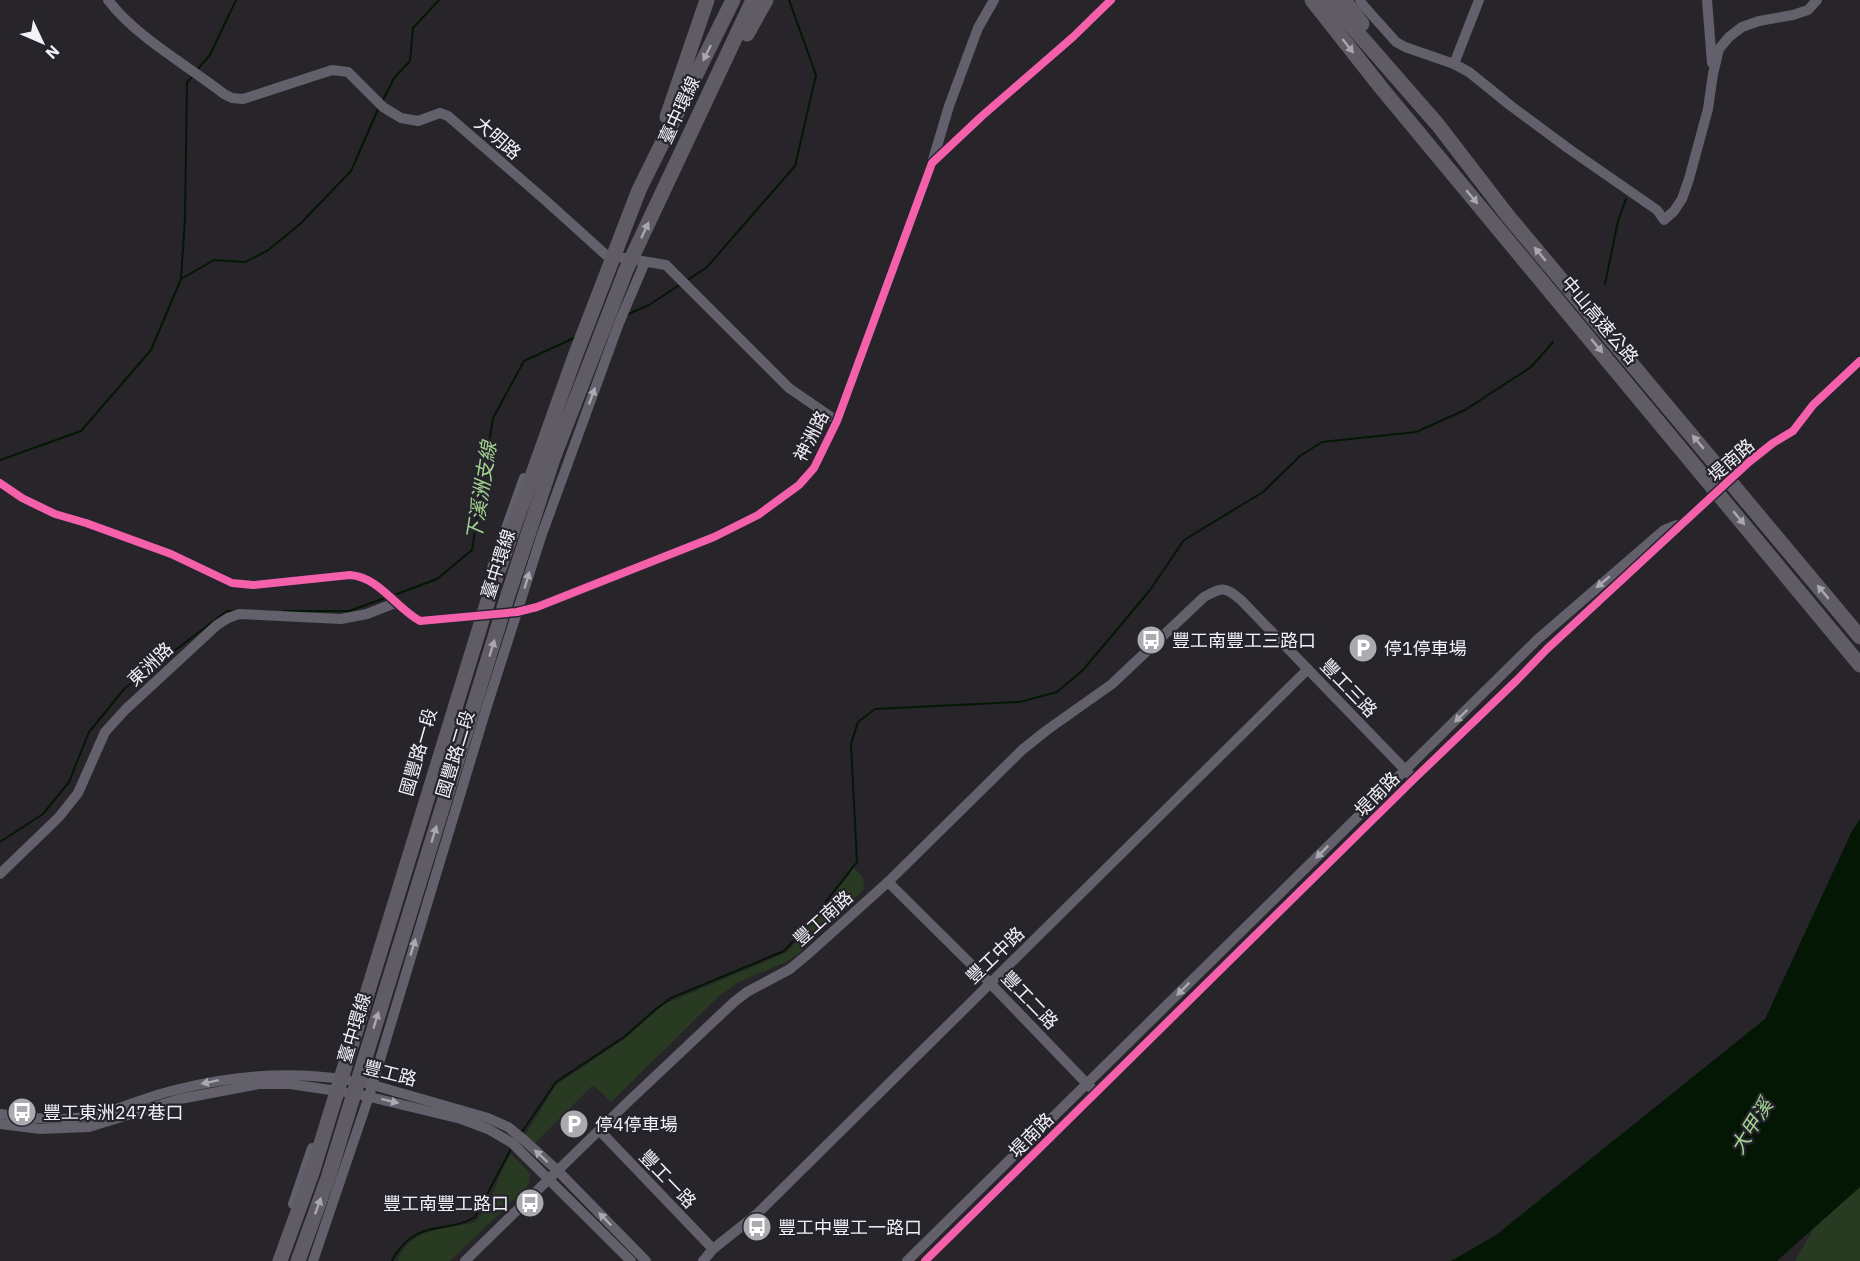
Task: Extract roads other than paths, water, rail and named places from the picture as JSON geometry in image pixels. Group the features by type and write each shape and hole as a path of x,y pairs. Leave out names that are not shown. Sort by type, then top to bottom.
{"highway":[{"path":"639,190 707,0"},
{"name":"臺中環線","path":"280,1261 315,1162 491,591 574,359 639,190 733,0"},
{"name":"臺中環線","path":"298,1261 328,1178 497,631 554,456 626,270 753,0"},
{"path":"664,189 766,0"},
{"path":"1344,0 1438,125"},
{"name":"中山高速公路","path":"1318,2 1438,125 1508,216 1860,637"},
{"name":"中山高速公路","path":"1318,2 1390,98 1860,665"}],"street":[{"name":"大明路","path":"108,0 116,10 158,46 232,98 243,99 332,70 348,72 383,107 401,118 418,121 440,113 448,116 606,255"},
{"path":"932,163 949,106 978,28 994,0"},
{"path":"1360,0 1396,42 1469,72 1561,143 1656,210 1664,220 1682,200 1708,109 1719,49 1742,27 1808,10 1817,0"},
{"path":"1454,64 1479,0"},
{"path":"1707,0 1713,74"},
{"name":"神洲路","path":"0,483 22,498 55,514 171,554 232,583 253,585 355,576 370,580 409,615 420,621 517,612 537,607 686,549 758,515 786,497 810,472 837,421 932,163 982,116 1117,1"},
{"path":"606,255 666,265 789,388 837,421"},
{"name":"國豐路一段","path":"274,1261 333,1090 386,922 476,615 504,531 606,255"},
{"name":"國豐路二段","path":"314,1261 373,1084 517,612 554,501 619,323 645,262"},
{"name":"堤南路","path":"925,1261 1547,649 1749,462 1793,431 1813,405 1860,361"},
{"name":"堤南路","path":"907,1261 1538,639 1664,530 1683,523"},
{"name":"豐工三路","path":"1204,597 1218,589 1230,590 1414,779"},
{"name":"豐工南路","path":"465,1261 734,1002 747,992 790,969 888,882 1022,750 1112,684 1204,597"},
{"name":"東洲路","path":"0,874 59,816 78,793 105,732 125,710 217,625 239,614 341,619 367,614 396,603"},
{"name":"豐工中路","path":"703,1261 713,1249 757,1214 1308,669"},
{"name":"豐工二路","path":"888,882 1095,1092"},
{"name":"豐工路","path":"0,1114 46,1119 77,1118 99,1114 174,1090 220,1080 287,1076 336,1078 373,1084 488,1118 558,1171 646,1261"},
{"name":"豐工路","path":"0,1124 40,1129 89,1127 180,1099 259,1084 290,1084 369,1096 460,1119 518,1141 550,1180 631,1261"},
{"name":"豐工一路","path":"600,1131 713,1249"}],"water":[{"name":"大甲溪","path":"1860,819 1860,1187 1777,1261 1451,1261 1496,1235 1765,1019 1852,831"}],"waterway":[{"path":"197,70 210,55 236,0"},
{"path":"382,102 394,78 410,61 413,28 439,0"},
{"name":"下溪洲支線","path":"686,281 707,267 795,166 816,75 789,0"},
{"path":"181,279 185,218 187,82 194,75"},
{"path":"0,460 81,431 151,350 181,279 214,260 245,262 267,251 300,224 351,171 379,107"},
{"path":"1605,284 1618,221 1626,199"},
{"name":"下溪洲支線","path":"626,315 649,305 681,284"},
{"name":"下溪洲支線","path":"394,595 437,579 472,550 493,418 524,361 574,338"},
{"path":"522,1132 556,1082 624,1037 671,998 784,951 801,933 857,862 851,744 858,722 875,709 1020,702 1057,692 1083,670 1150,590 1184,540 1263,492 1300,456 1322,442 1416,432 1465,410 1531,367 1553,342"},
{"name":"下溪洲支線","path":"283,611 349,611 385,598"},
{"name":"下溪洲支線","path":"0,842 43,814 69,782 89,732 125,688 227,611 235,611"},
{"path":"392,1261 403,1245 421,1233 466,1222 475,1217 512,1147"}],"place":[{"name":"豐工南豐工三路口","path":"1151,640"},
{"name":"停1停車場","path":"1363,648"},
{"name":"豐工東洲247巷口","path":"22,1112"},
{"name":"停4停車場","path":"574,1124"},
{"name":"豐工南豐工路口","path":"530,1203"},
{"name":"豐工中豐工一路口","path":"757,1227"}]}
